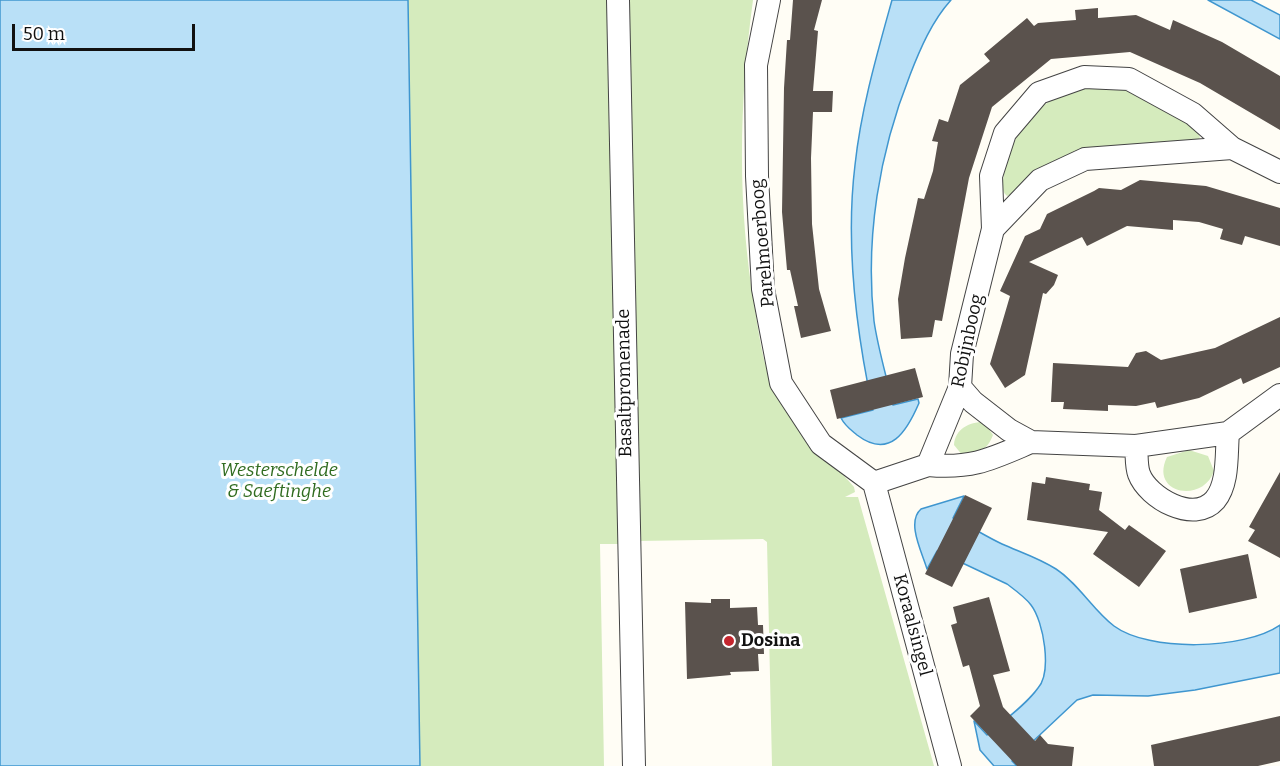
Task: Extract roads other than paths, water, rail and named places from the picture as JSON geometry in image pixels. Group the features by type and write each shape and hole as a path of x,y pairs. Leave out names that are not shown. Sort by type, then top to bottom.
{"street":[{"name":"Basaltpromenade","path":"618,0 634,766"},
{"name":"Parelmoerboog","path":"769,0 756,64 757,176 763,289 781,383 821,444 874,483"},
{"name":"Robijnboog","path":"928,465 960,387 962,354 993,229 991,176 1005,133 1039,93 1084,77 1129,79 1193,114 1232,148 1280,172"},
{"name":"Robijnboog","path":"993,229 1040,180 1085,159 1232,148"},
{"path":"960,387 973,402 1009,430 1031,442"},
{"path":"874,483 928,465 956,468 977,464 1031,442 1136,446 1228,433 1280,395"},
{"path":"1136,446 1139,474 1152,492 1183,509 1197,511 1214,502 1221,489 1228,433"},
{"name":"Koraalsingel","path":"874,483 950,766"}],"water":[{"name":"Westerschelde & Saeftinghe","path":"0,0 408,0 420,766 0,766"},
{"path":"892,0 951,0 932,26 910,75 890,135 877,196 871,259 874,321 878,342 893,405 918,399 919,403 903,432 888,443 879,444 869,442 857,435 846,426 841,418 873,410 854,289 852,196 865,102"},
{"path":"1208,0 1251,0 1280,15 1280,39"},
{"path":"964,496 953,518 1056,569 1072,582 1106,619 1130,634 1172,644 1197,645 1244,639 1280,625 1280,673 1195,690 1148,696 1093,695 1077,700 1012,761 1017,766 994,766 980,750 974,721 987,735 1027,701 1042,681 1045,671 1045,647 1036,613 1023,596 1007,584 937,551 927,569 916,538 917,515 921,509"}],"place":[{"name":"Dosina","path":"729,641"}]}
